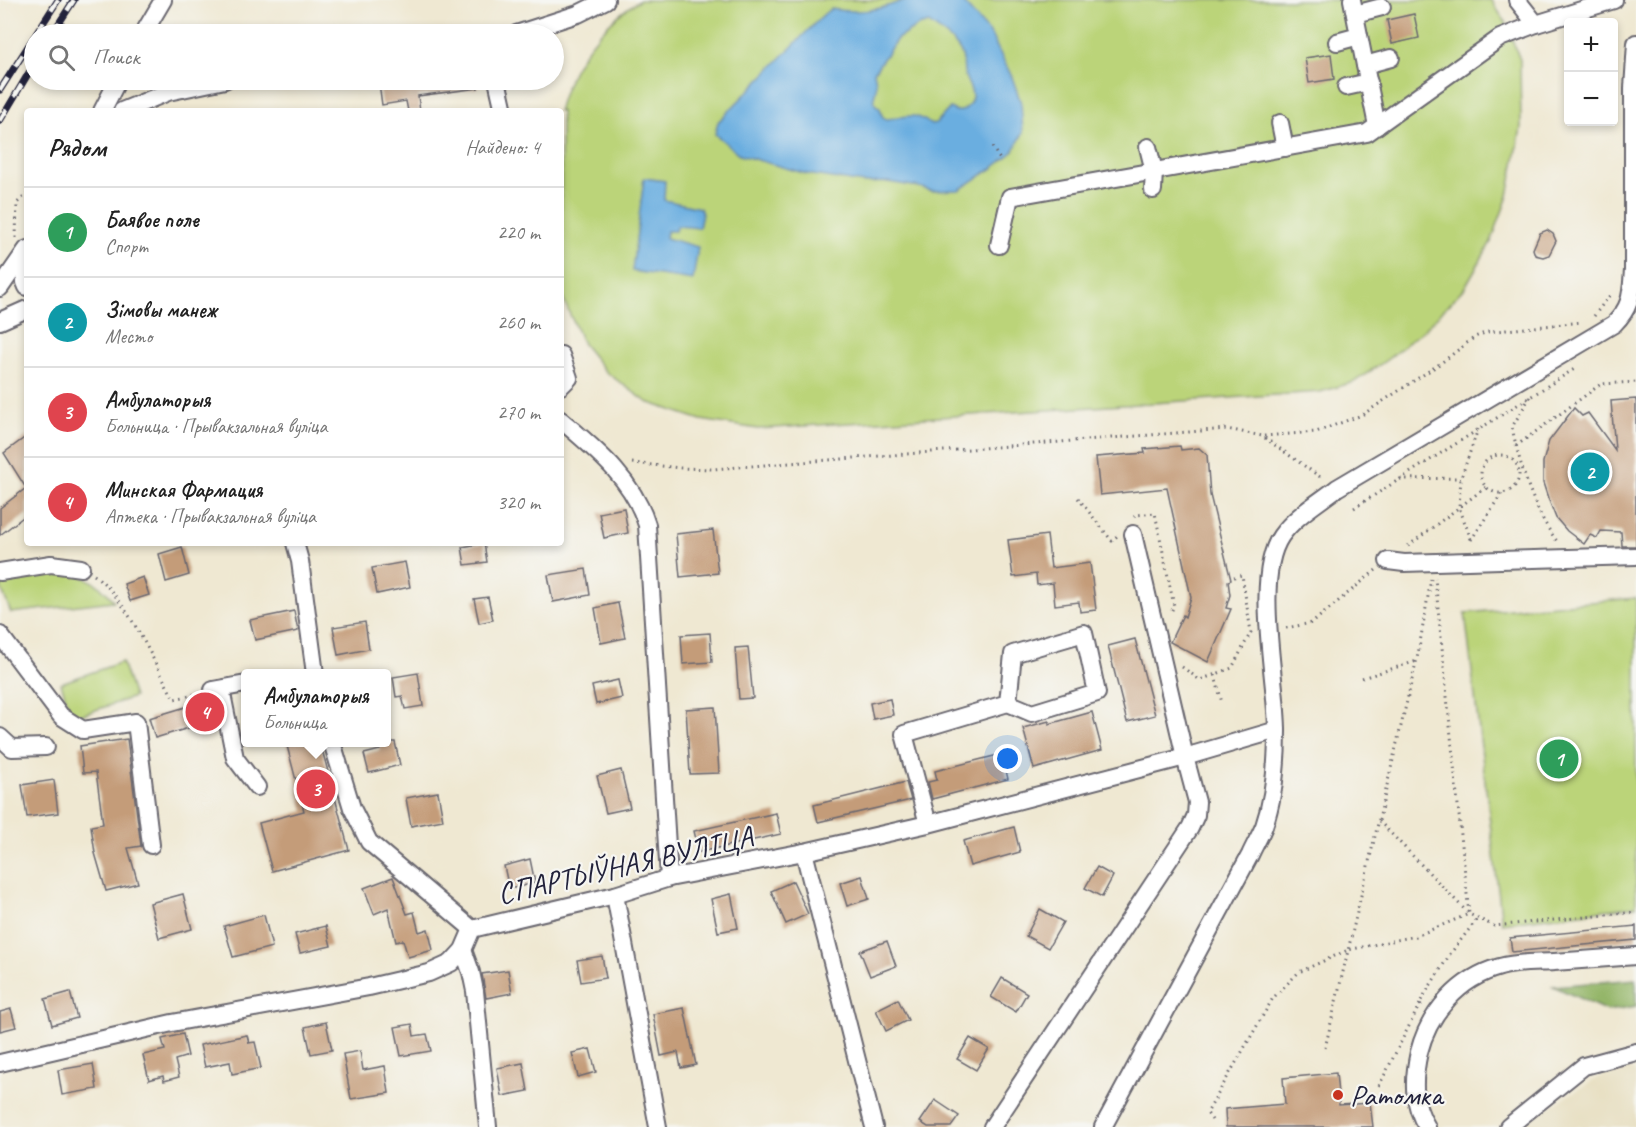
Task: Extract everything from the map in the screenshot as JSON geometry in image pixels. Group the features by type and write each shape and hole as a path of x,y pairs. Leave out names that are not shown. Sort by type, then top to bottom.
{"street":[{"path":"149,24 163,0"},
{"path":"549,24 578,15 606,0"},
{"path":"1517,0 1536,24"},
{"path":"999,245 1010,197 1285,148 1335,145 1368,133 1500,38 1536,24 1614,0"},
{"path":"1377,126 1353,7 1382,7"},
{"path":"1338,42 1359,36"},
{"path":"1103,1127 1264,826 1272,796 1277,730 1269,631 1269,568 1280,537 1304,513 1337,488 1630,314 1633,270 1633,88 1636,43"},
{"path":"1365,65 1391,58"},
{"path":"1346,87 1369,82"},
{"path":"104,108 113,90"},
{"path":"129,108 178,90"},
{"path":"499,90 503,108"},
{"path":"1280,123 1285,148"},
{"path":"1148,147 1154,171 1153,190"},
{"path":"0,288 24,253"},
{"path":"0,321 24,310"},
{"path":"564,364 569,378 564,383"},
{"path":"564,423 611,463 641,505 647,525 669,878"},
{"path":"992,1127 1190,828 1196,815 1197,802 1130,528"},
{"path":"296,546 300,561 311,669"},
{"path":"1388,561 1434,562 1636,556"},
{"path":"0,572 51,564 81,568"},
{"path":"928,824 904,734 1008,703 1032,713 1097,693 1084,633 1013,654 1008,703"},
{"path":"0,635 61,716 75,726 83,730 136,722 151,845"},
{"path":"241,685 217,689 235,758 257,787"},
{"name":"СПАРТЫЎНАЯ ВУЛІЦА","path":"0,1064 172,1023 369,987 429,973 451,963 463,950 472,929 615,895 669,878 804,852 928,824 1185,757 1277,730"},
{"path":"0,737 12,748 46,747"},
{"path":"334,747 352,808 369,842 472,929"},
{"path":"804,852 874,1127"},
{"path":"615,895 658,1127"},
{"path":"463,950 475,991 488,1127"},
{"path":"1427,1127 1416,1103 1414,1088 1423,1037 1442,1005 1468,981 1501,966 1636,956"},
{"path":"1508,1127 1584,1066 1636,1052"}],"path":[{"path":"992,147 1001,161"},
{"path":"15,266 17,203 24,197"},
{"path":"611,463 713,469 1227,429 1262,436 1316,432 1362,415 1441,363 1475,337 1486,332 1590,321"},
{"path":"1516,446 1601,384 1636,382"},
{"path":"1354,508 1531,396 1512,427 1520,467 1548,531 1569,558"},
{"path":"1471,539 1460,507 1461,478 1468,452 1478,429"},
{"path":"1262,436 1337,488"},
{"path":"1493,456 1505,456 1520,467 1516,484 1508,492 1491,491 1483,482 1484,464 1493,456"},
{"path":"1400,479 1461,478"},
{"path":"1269,631 1312,623 1388,561 1486,487"},
{"path":"1456,561 1502,493"},
{"path":"1078,498 1112,541 1130,528 1136,515 1155,513 1174,606 1169,616"},
{"path":"1325,1048 1417,661 1434,562"},
{"path":"1434,562 1469,914"},
{"path":"81,568 95,575 121,602 174,699 217,689"},
{"path":"1178,664 1200,680 1232,668 1251,632 1242,575 1234,577"},
{"path":"1362,678 1417,661"},
{"path":"1215,675 1222,702"},
{"path":"1379,821 1469,914 1494,926 1636,912"},
{"path":"1212,1120 1207,1113 1273,998 1299,972 1348,950 1416,936 1469,914"},
{"path":"1379,1086 1420,1002 1450,954 1478,918"},
{"path":"1420,1002 1423,1037"}],"shaded area":[{"path":"1624,1063 1636,1073 1636,1127 1522,1127 1522,1123"}],"green space":[{"path":"640,0 1491,0 1506,23 1520,60 1521,128 1508,196 1491,242 1465,287 1427,327 1388,359 1354,382 1320,392 758,429 701,420 647,402 606,372 583,344 564,301 564,108 559,108 569,80 582,57 608,25"},
{"path":"52,570 87,578 101,587 114,601 11,613 0,585 0,578"},
{"path":"1636,598 1636,906 1502,923 1465,613"},
{"path":"122,662 134,697 72,718 61,683"},
{"path":"1636,979 1636,1006 1607,1011 1553,986"}],"water":[{"path":"961,0 990,33 1012,77 1021,103 1023,133 1013,152 993,168 959,190 932,191 888,182 864,183 807,174 740,155 715,134 718,122 831,9 868,10 905,1","holes":["929,23 951,40 961,53 965,77 972,98 965,109 957,111 950,108 936,123 930,124 913,116 886,119 874,102 876,87 874,72 897,39 918,26"]},
{"path":"644,178 665,181 664,200 700,208 702,214 699,228 677,226 675,231 667,231 666,238 698,247 693,280 632,271"}],"building":[{"path":"1414,14 1419,38 1392,44 1387,20"},
{"path":"1331,54 1334,79 1309,83 1305,58"},
{"path":"380,90 463,90 418,96 420,108 407,108 406,101 382,105"},
{"path":"1547,230 1553,234 1556,241 1549,255 1543,257 1535,255 1533,249 1540,233"},
{"path":"1636,399 1636,546 1622,546 1621,532 1601,531 1597,538 1590,535 1584,544 1567,531 1556,518 1548,498 1543,483 1543,462 1549,441 1574,408 1582,416 1588,413 1615,450 1611,401"},
{"path":"24,438 24,485 4,453"},
{"path":"1180,446 1181,450 1199,448 1207,455 1210,495 1231,580 1228,581 1230,595 1226,608 1231,609 1208,662 1170,642 1183,615 1185,617 1191,597 1167,488 1100,495 1096,457 1145,453 1144,449"},
{"path":"24,490 24,516 0,535 0,508"},
{"path":"624,508 628,533 604,538 599,513"},
{"path":"713,530 718,573 680,577 676,534"},
{"path":"1047,535 1051,568 1090,563 1096,610 1080,612 1079,602 1055,605 1053,583 1037,585 1036,574 1013,577 1008,540"},
{"path":"484,546 487,562 465,565 462,547"},
{"path":"182,547 189,575 166,582 159,554"},
{"path":"405,562 410,587 377,594 372,568"},
{"path":"586,569 590,595 553,602 548,575"},
{"path":"143,577 149,595 130,601 124,584"},
{"path":"488,597 493,620 479,623 474,599"},
{"path":"618,603 625,638 601,643 595,608"},
{"path":"294,611 298,631 255,640 250,620"},
{"path":"365,622 369,649 338,655 333,627"},
{"path":"710,633 712,662 683,664 681,635"},
{"path":"1135,639 1155,715 1127,722 1108,646"},
{"path":"748,647 753,698 739,699 735,648"},
{"path":"418,673 423,706 405,709 402,696 396,697 393,677"},
{"path":"618,680 622,698 596,704 592,686"},
{"path":"890,699 893,715 873,719 870,703"},
{"path":"209,700 213,712 207,714 209,722 155,738 149,718"},
{"path":"715,707 719,773 690,774 686,709"},
{"path":"1092,712 1102,750 1034,769 1023,728 1049,721 1049,724"},
{"path":"127,739 141,846 128,848 138,883 106,891 95,853 91,826 103,824 96,772 83,773 80,746"},
{"path":"391,742 395,742 400,765 369,773 364,754 380,750 379,747 391,747"},
{"path":"287,747 321,747 349,850 272,871 259,823 304,811"},
{"path":"1002,754 1008,779 932,799 928,782 937,780 935,771"},
{"path":"621,770 630,808 606,813 597,776"},
{"path":"54,780 58,813 27,817 22,785"},
{"path":"906,782 911,800 818,822 814,805"},
{"path":"438,792 443,820 411,826 406,798"},
{"path":"776,813 781,834 699,852 694,831"},
{"path":"1014,827 1020,852 970,866 963,841"},
{"path":"530,859 535,883 509,889 504,866"},
{"path":"1097,867 1113,876 1102,897 1085,888"},
{"path":"862,876 869,899 847,906 840,883"},
{"path":"393,877 407,914 414,912 419,932 428,929 433,950 408,957 403,940 396,942 388,908 374,914 364,888"},
{"path":"793,881 808,914 786,924 771,891"},
{"path":"183,894 192,929 159,938 150,903"},
{"path":"731,894 738,928 718,932 711,899"},
{"path":"1040,909 1063,922 1048,948 1026,936"},
{"path":"264,915 272,947 233,957 224,926"},
{"path":"326,926 331,946 300,953 295,934"},
{"path":"1636,926 1636,940 1512,952 1510,938"},
{"path":"887,941 896,966 870,976 860,951"},
{"path":"602,956 606,978 581,982 577,960"},
{"path":"508,970 512,993 486,998 482,974"},
{"path":"1002,978 1027,993 1016,1012 991,997"},
{"path":"70,992 77,1018 52,1025 45,999"},
{"path":"898,999 908,1020 886,1031 876,1010"},
{"path":"684,1008 696,1065 681,1068 678,1052 661,1056 653,1014"},
{"path":"11,1009 16,1027 0,1031 0,1012"},
{"path":"326,1022 332,1050 311,1054 305,1027"},
{"path":"412,1024 414,1036 427,1034 431,1051 401,1056 395,1027"},
{"path":"183,1034 188,1056 175,1060 179,1077 164,1081 163,1076 149,1080 143,1055 165,1050 162,1039"},
{"path":"247,1035 249,1043 255,1042 261,1068 232,1074 230,1062 205,1067 200,1045"},
{"path":"970,1038 989,1049 976,1070 957,1059"},
{"path":"590,1049 596,1072 578,1077 572,1053"},
{"path":"360,1051 363,1070 385,1066 389,1093 351,1099 343,1054"},
{"path":"523,1063 528,1091 502,1096 497,1068"},
{"path":"93,1064 97,1089 62,1095 58,1070"},
{"path":"1336,1073 1339,1105 1370,1103 1373,1127 1226,1127 1225,1109 1285,1104 1283,1078"},
{"path":"935,1100 959,1116 951,1127 928,1127 920,1122"}],"railway":[{"path":"42,24 58,0"},
{"path":"58,24 74,0"},
{"path":"0,90 24,53"},
{"path":"0,121 24,81"}],"place":[{"name":"Зімовы манеж","path":"1590,472"},
{"name":"Минская Фармация","path":"205,712"},
{"name":"Баявое поле","path":"1559,759"},
{"name":"Амбулаторыя","path":"316,789"},
{"name":"Ратомка","path":"1338,1095"}]}
